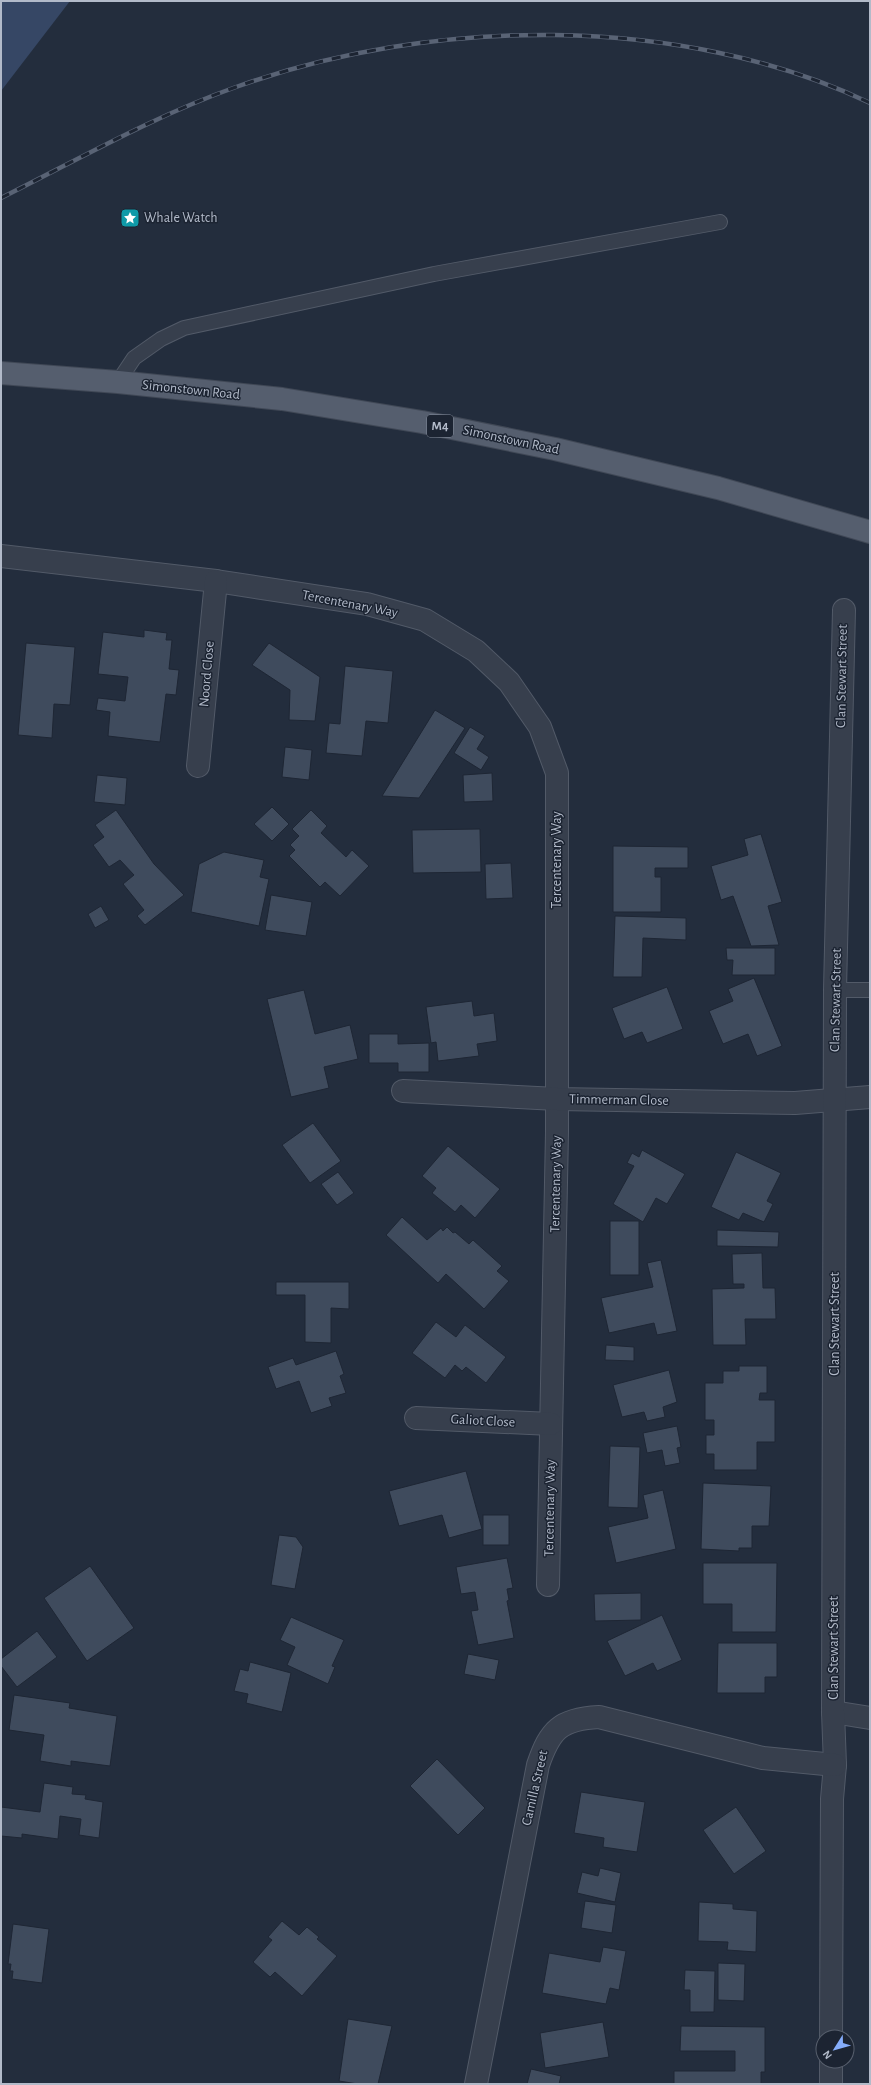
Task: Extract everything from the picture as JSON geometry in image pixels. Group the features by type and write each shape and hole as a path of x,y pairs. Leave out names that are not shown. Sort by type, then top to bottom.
{"main road":[{"name":"Simonstown Road","path":"1,373 118,382 282,399 422,422 555,449 710,486 870,532"}],"street":[{"name":"Tercentenary Way","path":"1,556 216,581 367,604 425,620 476,650 509,682 540,727 557,773 557,1099 548,1585"},
{"name":"Noord Close","path":"198,766 216,581"},
{"name":"Clan Stewart Street","path":"831,2029 832,1799 835,1765 833,1712 835,990 844,610"},
{"name":"Timmerman Close","path":"404,1091 557,1099 795,1103 870,1097"},
{"name":"Galiot Close","path":"416,1418 551,1424"},
{"path":"833,1712 870,1718"},
{"name":"Camilla Street","path":"476,2084 538,1765 546,1742 556,1730 579,1718 599,1717 763,1758 835,1765"},
{"path":"831,2069 831,2084"}],"lane":[{"path":"118,382 134,358 161,338 184,328 434,274 720,222"},
{"path":"835,990 870,990"}],"water":[{"path":"1,1 70,1 1,91"}],"building":[{"path":"144,630 167,633 166,640 172,640 169,669 179,670 176,695 166,694 160,742 108,736 110,712 96,710 98,698 125,701 128,677 98,674 103,632 144,637"},
{"path":"26,643 75,647 70,705 54,704 52,738 18,735"},
{"path":"269,643 320,677 315,721 289,720 290,690 252,665"},
{"path":"345,666 393,671 388,723 366,721 362,756 326,753 329,723 340,724"},
{"path":"435,710 465,728 419,798 382,796"},
{"path":"470,727 485,736 477,749 489,757 481,770 454,753"},
{"path":"285,747 312,750 309,780 282,777"},
{"path":"492,773 493,801 464,802 463,775"},
{"path":"97,775 127,778 125,805 94,802"},
{"path":"272,807 289,824 272,841 254,824"},
{"path":"116,810 154,864 184,895 145,925 137,916 144,910 123,884 134,875 120,860 109,867 93,845 104,837 95,825"},
{"path":"311,810 327,826 321,833 346,857 352,850 369,866 340,896 325,882 320,887 289,856 295,850 290,845 299,836 292,829"},
{"path":"480,829 481,872 413,873 412,830"},
{"path":"761,834 782,902 768,906 779,945 751,946 733,896 721,900 711,866 748,855 744,839"},
{"path":"613,846 688,847 688,868 655,868 655,877 661,877 661,912 613,912"},
{"path":"224,852 264,860 260,877 269,879 259,926 191,912 199,864"},
{"path":"511,863 513,898 486,899 485,864"},
{"path":"271,895 312,902 306,936 265,930"},
{"path":"101,906 109,920 95,928 88,914"},
{"path":"615,916 686,918 686,940 643,938 642,977 613,977"},
{"path":"726,948 775,948 775,975 732,975 733,960 727,960"},
{"path":"754,978 782,1046 757,1056 748,1034 723,1044 709,1011 733,1001 728,989"},
{"path":"667,987 683,1029 647,1043 642,1032 624,1039 612,1008"},
{"path":"304,990 315,1034 350,1025 358,1059 324,1067 329,1088 291,1097 267,999"},
{"path":"472,1001 474,1016 494,1013 497,1041 477,1044 479,1056 438,1061 436,1042 431,1043 426,1007"},
{"path":"369,1034 398,1034 398,1044 429,1043 429,1072 398,1072 398,1063 369,1063"},
{"path":"313,1123 341,1161 310,1183 282,1145"},
{"path":"448,1146 500,1189 475,1218 461,1205 455,1212 432,1193 436,1188 422,1176"},
{"path":"642,1150 685,1174 667,1204 656,1198 643,1222 613,1204 634,1166 627,1163 632,1153 639,1157"},
{"path":"736,1152 781,1173 767,1201 773,1204 764,1222 743,1213 739,1220 711,1207"},
{"path":"338,1172 354,1193 337,1205 321,1184"},
{"path":"402,1217 427,1240 441,1228 443,1231 447,1227 469,1244 473,1240 502,1266 497,1271 509,1281 484,1309 446,1274 438,1283 386,1235"},
{"path":"610,1221 639,1221 639,1275 610,1275"},
{"path":"717,1230 779,1232 778,1247 717,1246"},
{"path":"762,1253 763,1288 775,1288 776,1319 745,1319 746,1345 713,1345 712,1289 744,1288 744,1284 733,1284 732,1254"},
{"path":"661,1260 677,1331 657,1335 654,1323 609,1333 601,1298 653,1287 647,1263"},
{"path":"276,1282 349,1282 349,1309 331,1308 331,1343 305,1342 305,1295 276,1295"},
{"path":"436,1322 456,1337 465,1325 506,1357 486,1383 466,1367 462,1371 455,1365 445,1378 412,1353"},
{"path":"606,1345 634,1347 634,1361 605,1360"},
{"path":"336,1351 344,1374 340,1376 346,1393 329,1398 332,1406 311,1413 299,1381 276,1389 268,1367 293,1358 296,1365"},
{"path":"739,1366 767,1366 767,1393 760,1393 759,1400 775,1400 775,1442 757,1442 757,1470 714,1470 714,1454 706,1454 706,1435 714,1435 714,1420 705,1420 705,1383 723,1383 723,1371 739,1371"},
{"path":"669,1370 677,1402 663,1407 665,1417 647,1421 644,1412 622,1417 613,1385"},
{"path":"677,1426 681,1447 677,1448 680,1463 665,1466 662,1450 647,1453 643,1433"},
{"path":"610,1446 640,1447 638,1508 608,1507"},
{"path":"466,1471 482,1529 449,1538 442,1515 399,1526 389,1491"},
{"path":"703,1483 771,1486 769,1526 752,1526 752,1548 739,1548 739,1551 701,1549"},
{"path":"663,1490 676,1549 616,1563 608,1527 648,1518 643,1495"},
{"path":"483,1515 509,1515 509,1545 483,1545"},
{"path":"279,1535 296,1537 303,1547 295,1589 271,1585"},
{"path":"507,1558 513,1588 507,1589 509,1600 507,1601 514,1638 478,1645 471,1611 478,1610 475,1592 461,1594 456,1567"},
{"path":"703,1563 777,1563 776,1632 732,1632 732,1604 703,1604"},
{"path":"90,1566 134,1628 87,1661 44,1598"},
{"path":"641,1593 641,1620 595,1621 594,1594"},
{"path":"662,1615 682,1660 657,1671 653,1663 625,1676 607,1641"},
{"path":"291,1617 344,1640 332,1666 335,1667 328,1684 287,1665 295,1647 280,1640"},
{"path":"37,1631 57,1657 17,1687 1,1666 1,1659"},
{"path":"718,1643 777,1643 777,1677 765,1677 765,1693 717,1693"},
{"path":"468,1654 499,1660 495,1680 464,1674"},
{"path":"250,1662 291,1673 282,1712 246,1703 248,1694 234,1691 240,1669 248,1671"},
{"path":"14,1695 70,1703 69,1708 117,1716 110,1766 71,1761 71,1766 40,1761 44,1735 9,1730"},
{"path":"437,1759 485,1808 458,1835 410,1786"},
{"path":"44,1783 73,1787 72,1794 86,1795 85,1799 103,1802 99,1838 79,1835 81,1819 60,1816 58,1839 22,1834 22,1838 1,1836 1,1807 40,1812"},
{"path":"581,1792 645,1802 637,1852 603,1847 604,1838 574,1833"},
{"path":"736,1807 766,1851 734,1874 703,1830"},
{"path":"600,1868 621,1873 615,1902 577,1893 582,1872 598,1876"},
{"path":"585,1901 616,1905 612,1933 581,1928"},
{"path":"699,1902 733,1904 733,1909 757,1911 756,1952 727,1950 728,1942 698,1941"},
{"path":"282,1921 299,1935 307,1927 319,1937 317,1939 337,1956 302,1996 275,1972 270,1977 253,1962 272,1940 268,1937"},
{"path":"13,1924 49,1929 42,1983 12,1979 13,1971 10,1971 11,1964 8,1964"},
{"path":"603,1947 626,1951 619,1990 610,1988 606,2004 542,1993 549,1953 600,1962"},
{"path":"718,1963 745,1964 744,2001 718,2000"},
{"path":"685,1970 715,1971 714,2012 690,2012 690,1990 684,1990"},
{"path":"348,2019 392,2026 378,2084 358,2084 339,2081"},
{"path":"603,2022 609,2057 545,2068 540,2033"},
{"path":"681,2026 765,2027 765,2072 761,2072 761,2084 674,2084 674,2071 735,2071 735,2051 680,2051"},
{"path":"531,2069 561,2076 559,2084 527,2084"}],"railway":[{"path":"1,198 146,125 206,98 236,87 311,64 391,47 472,38 555,35 638,40 719,53 796,74 870,103"}],"place":[{"name":"Whale Watch","path":"130,218"}]}
